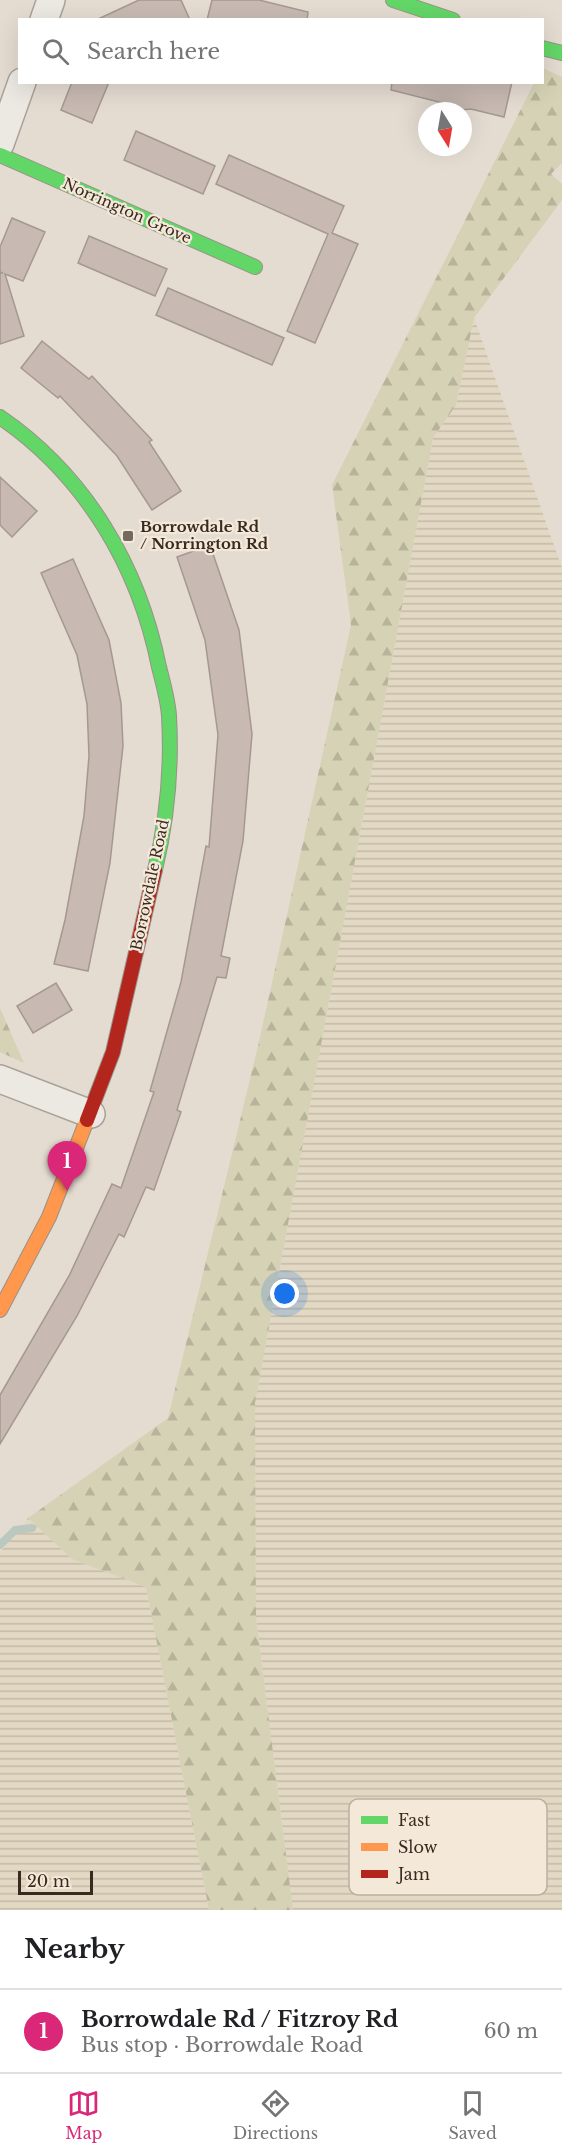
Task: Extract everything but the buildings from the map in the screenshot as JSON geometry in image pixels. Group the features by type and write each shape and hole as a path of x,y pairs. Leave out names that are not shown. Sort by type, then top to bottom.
{"street":[{"path":"45,18 51,0"},
{"path":"393,0 447,18"},
{"path":"544,48 562,53"},
{"path":"0,144 21,84"},
{"name":"Norrington Grove","path":"0,155 255,267"},
{"name":"Borrowdale Road","path":"0,417 16,428 64,474 104,523 132,575 152,632 169,714 169,776 163,837 113,1052 91,1114 49,1217 0,1310"},
{"path":"0,1079 91,1114"}],"shaded area":[{"path":"474,318 562,568 562,1910 293,1910 256,1618 255,1403 433,438 456,405"},
{"path":"28,1518 72,1559 146,1587 209,1910 0,1910 0,1552"}],"green space":[{"path":"544,68 562,77 562,163 551,174 562,184 562,200 474,318 456,405 433,438 255,1403 256,1618 293,1910 209,1910 146,1587 72,1559 28,1518 168,1418 258,1046 351,625 332,485 533,84 544,84"},
{"path":"0,1008 24,1063 0,1052"}],"waterway":[{"path":"0,1545 15,1530 32,1528"}],"traffic: fast":[{"path":"393,0 447,18"},
{"path":"544,48 562,53"},
{"path":"0,155 255,267"},
{"path":"0,417 31,441 83,496 123,560 138,594 150,630 169,716 168,794 155,870"}],"traffic: slow":[{"path":"0,1310 49,1217 87,1120"}],"traffic: jam":[{"path":"87,1120 113,1052 155,870"}],"place":[{"name":"Borrowdale Rd / Norrington Rd","path":"128,536"},
{"name":"Borrowdale Rd / Fitzroy Rd","path":"67,1191"}]}
